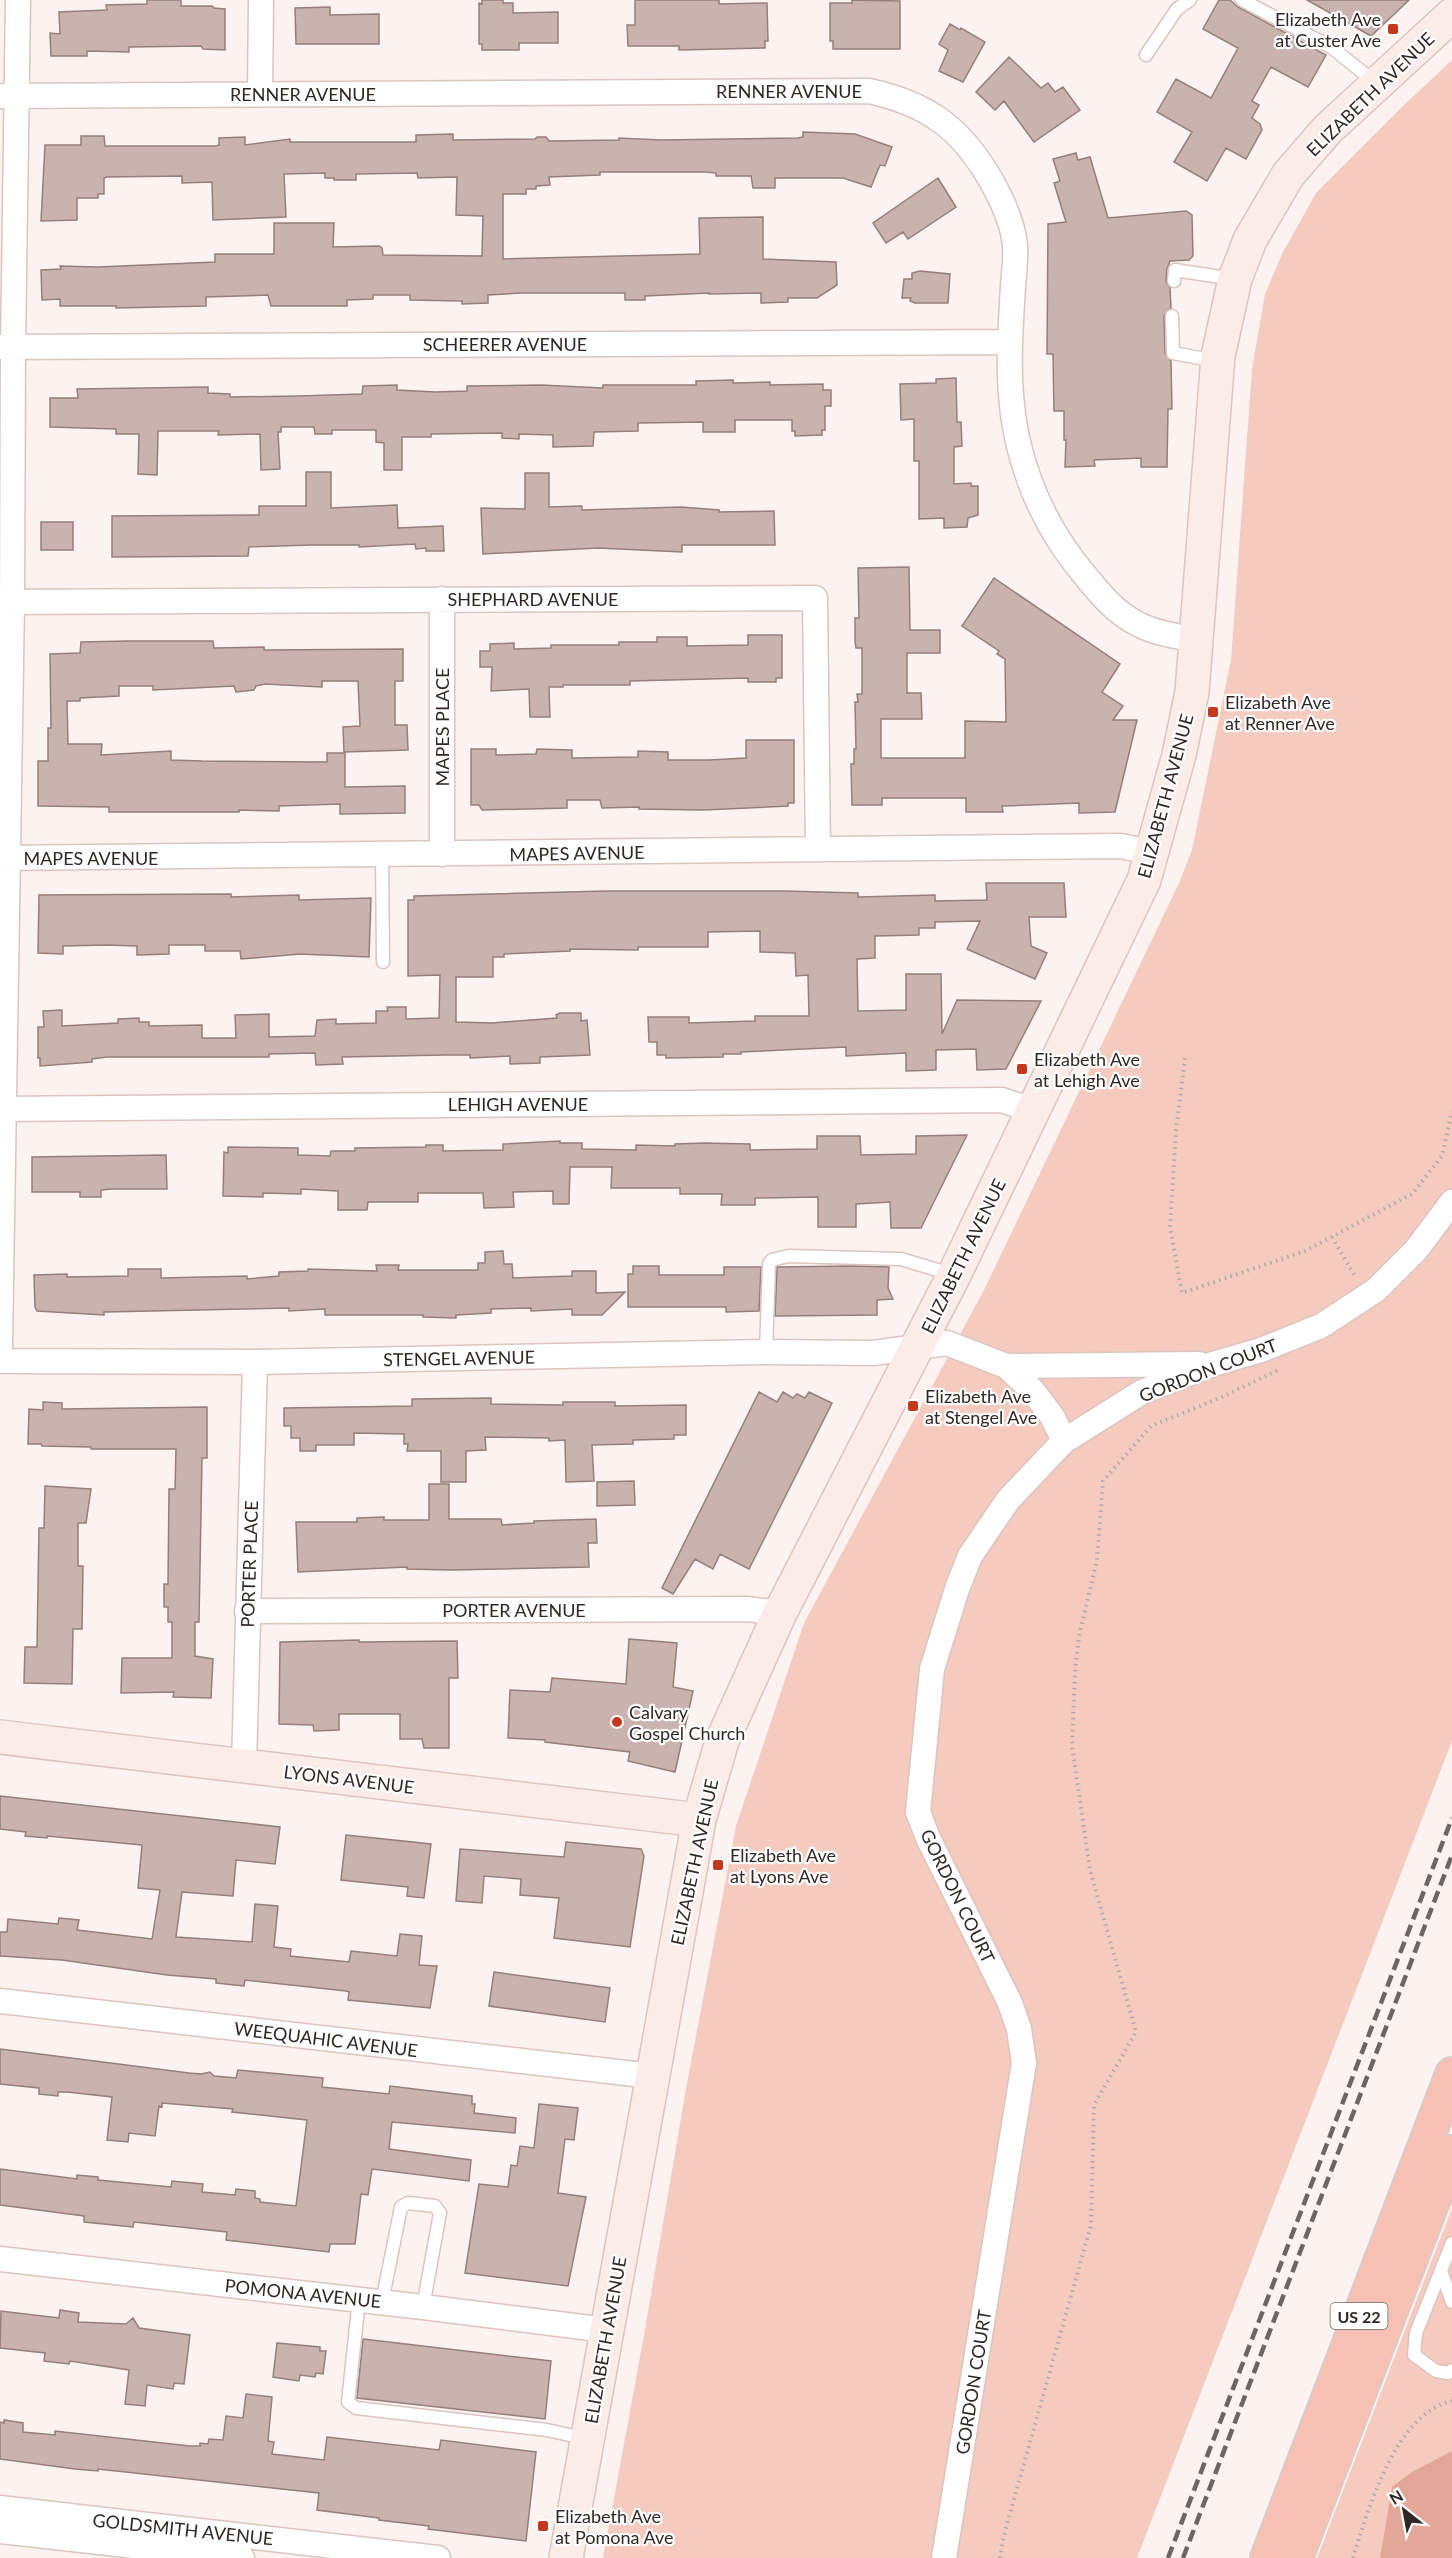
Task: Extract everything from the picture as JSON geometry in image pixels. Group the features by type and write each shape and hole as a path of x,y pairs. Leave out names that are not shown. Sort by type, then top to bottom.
{"highway":[{"name":"US 22","path":"1267,2558 1452,2074"},
{"name":"US 22","path":"1296,2558 1452,2152"}],"main road":[{"name":"ELIZABETH AVENUE","path":"566,2558 699,1821 722,1741 780,1613 954,1275 1144,880 1153,853 1190,702 1197,640 1218,361 1224,323 1235,279 1250,240 1288,175 1328,130 1452,15"},
{"name":"LYONS AVENUE","path":"0,1737 699,1821"}],"street":[{"path":"0,1346 8,96 18,0"},
{"path":"260,94 261,0"},
{"name":"RENNER AVENUE","path":"8,96 869,91 915,104 953,129 977,155 1002,201 1015,245 1010,342 1014,421 1027,475 1052,530 1094,587 1119,611 1140,625 1197,640"},
{"name":"SCHEERER AVENUE","path":"6,346 1010,342"},
{"name":"SHEPHARD AVENUE","path":"6,602 815,598 818,849"},
{"name":"MAPES PLACE","path":"442,599 442,855"},
{"name":"MAPES AVENUE","path":"3,858 1121,846 1153,853"},
{"name":"LEHIGH AVENUE","path":"3,1109 1002,1100 1034,1111"},
{"name":"GORDON COURT","path":"944,2558 1024,2062 1019,2029 1010,2003 928,1838 918,1812 932,1669 957,1589 970,1556 1008,1500 1064,1441 1142,1392 1321,1326 1376,1290 1416,1250 1452,1202"},
{"name":"STENGEL AVENUE","path":"0,1361 255,1362 873,1353 947,1343 1006,1366"},
{"name":"PORTER PLACE","path":"244,1766 255,1362"},
{"path":"1006,1366 1213,1364"},
{"path":"1006,1366 1032,1390 1052,1416 1064,1441"},
{"name":"PORTER AVENUE","path":"247,1611 747,1608 780,1613"},
{"name":"WEEQUAHIC AVENUE","path":"0,2001 652,2076"},
{"name":"POMONA AVENUE","path":"0,2259 606,2330"},
{"name":"GOLDSMITH AVENUE","path":"0,2508 94,2530 242,2558"},
{"name":"GOLDSMITH AVENUE","path":"0,2531 94,2530 306,2551 438,2558"}],"lane":[{"path":"1146,55 1177,9 1190,0"},
{"path":"1242,0 1330,47 1377,84"},
{"path":"1174,281 1175,270 1235,279"},
{"path":"1172,316 1173,353 1218,361"},
{"path":"382,855 383,962"},
{"path":"766,1353 769,1264 772,1260 788,1256 901,1259 954,1275"},
{"path":"423,2307 440,2213 435,2205 408,2203 400,2207 371,2301 348,2402 356,2408 547,2430 588,2439"},
{"path":"1452,2243 1416,2333 1414,2355 1436,2371 1448,2373 1452,2370"},
{"path":"1441,2271 1452,2302"}],"path":[{"path":"1185,1058 1176,1131 1170,1227 1182,1293 1305,1251 1412,1194 1442,1156 1452,1111"},
{"path":"1332,1237 1366,1296"},
{"path":"1000,2558 1004,2535 1091,2225 1094,2105 1136,2032 1090,1870 1072,1746 1079,1636 1097,1560 1103,1481 1151,1426 1222,1397 1281,1368"},
{"path":"1353,2558 1378,2485 1396,2448 1428,2412 1437,2405 1452,2401"}],"shaded area":[{"path":"1452,60 1452,1741 1137,2558 603,2558 687,2083 736,1826 804,1623 984,1290 1179,883 1192,850 1231,660 1252,369 1265,294 1282,254 1316,193"},
{"path":"1452,2208 1452,2558 1317,2558"},
{"path":"1452,2451 1452,2558 1380,2558 1392,2487 1412,2472"}],"building":[{"path":"147,0 181,0 181,6 212,6 225,9 225,50 203,49 201,46 129,47 129,52 87,51 87,56 51,56 50,33 60,34 59,12 107,10 106,5 147,4"},
{"path":"482,0 503,0 503,3 513,3 513,13 558,12 558,43 519,43 519,50 482,50 482,44 479,44 479,3 482,4"},
{"path":"635,0 719,0 719,4 767,3 768,41 765,41 765,48 679,50 679,46 628,46 627,25 635,25"},
{"path":"852,0 900,1 900,49 833,49 833,41 830,41 830,3 852,3"},
{"path":"1219,0 1230,0 1238,7 1326,55 1308,87 1271,67 1252,101 1259,105 1252,118 1260,124 1262,130 1246,159 1226,148 1207,181 1174,162 1192,132 1157,112 1176,79 1211,98 1238,48 1203,29"},
{"path":"1307,0 1409,0 1371,36"},
{"path":"330,7 330,15 379,14 379,44 296,44 295,8"},
{"path":"950,24 985,42 963,82 939,71 948,50 939,44"},
{"path":"1009,57 1041,88 1048,83 1055,92 1063,87 1080,110 1034,142 1004,101 995,110 976,92"},
{"path":"803,132 855,134 892,147 885,166 880,165 871,187 843,178 775,178 775,188 753,188 751,176 716,176 716,173 705,172 600,172 600,175 549,177 550,185 526,189 526,194 503,194 503,259 700,254 699,218 763,217 763,259 836,262 837,285 817,298 788,298 788,302 761,303 761,293 645,296 645,300 625,300 625,293 522,293 488,295 488,303 462,304 462,301 410,300 410,295 373,295 373,299 347,300 347,306 271,306 268,295 206,297 206,306 116,308 116,306 60,306 60,299 42,300 41,270 61,269 60,266 98,267 215,262 215,254 274,254 274,223 334,223 333,247 379,246 382,248 383,255 482,256 483,216 456,215 457,177 418,178 417,173 356,174 356,180 325,178 325,173 284,174 286,217 213,220 212,182 182,183 182,176 107,177 104,178 104,194 98,194 98,198 77,198 77,220 41,221 45,145 81,145 81,136 104,136 105,146 216,146 219,145 219,138 245,137 245,145 290,139 290,142 416,142 416,135 453,134 453,140 546,137 549,141 619,140 619,138 661,140 798,138 803,137"},
{"path":"1076,153 1078,160 1090,157 1108,218 1186,211 1192,215 1193,256 1189,260 1170,261 1167,269 1166,281 1170,288 1171,308 1164,316 1165,353 1171,361 1172,409 1168,409 1167,467 1141,467 1141,458 1094,460 1095,466 1065,467 1064,411 1054,411 1053,354 1047,354 1048,224 1066,222 1054,183 1060,181 1053,159"},
{"path":"938,178 956,207 908,239 903,232 886,243 873,223"},
{"path":"920,271 950,274 948,303 915,303 910,301 911,298 902,298 904,279 912,279 912,273"},
{"path":"956,378 957,422 961,422 962,446 954,447 954,484 971,483 971,486 978,486 978,515 968,518 967,527 944,528 944,518 919,519 919,461 914,461 914,419 901,420 900,384 936,383 936,379"},
{"path":"733,380 733,383 770,382 770,385 823,384 823,390 831,390 831,406 825,406 825,430 822,430 822,435 795,436 795,431 792,431 792,420 735,420 735,432 703,432 703,422 638,423 638,431 594,432 593,446 553,447 553,435 519,434 519,439 502,438 502,433 431,434 431,437 402,437 402,470 384,470 384,443 376,442 376,430 332,430 332,434 315,434 314,427 281,427 281,432 278,432 280,469 261,470 260,434 218,435 219,431 158,431 157,475 138,474 139,434 116,434 116,429 50,427 50,398 78,398 77,389 208,387 208,393 230,394 230,397 362,394 363,386 397,385 397,390 435,392 467,391 467,386 541,385 603,388 603,385 696,385 696,381"},
{"path":"306,472 331,472 331,508 397,505 398,528 443,526 444,551 416,549 415,544 359,547 359,545 312,545 249,547 248,556 112,557 112,516 259,515 259,506 306,506"},
{"path":"525,473 549,473 549,507 582,506 582,510 681,507 719,510 719,512 774,511 775,545 682,545 682,552 598,548 483,554 481,508 525,509"},
{"path":"41,522 73,522 73,550 41,550"},
{"path":"909,567 910,630 940,630 940,653 907,653 907,693 921,693 922,719 881,719 881,758 965,758 965,721 1006,722 1005,659 997,654 999,651 962,626 994,578 1120,664 1102,692 1123,706 1113,720 1137,720 1115,812 1079,813 1079,803 1002,806 1003,812 966,812 966,798 882,798 882,805 852,805 851,764 854,764 854,749 856,749 855,702 858,702 857,694 862,694 862,648 856,648 855,641 855,618 859,618 858,568"},
{"path":"748,635 782,635 782,678 776,678 776,682 748,682 748,678 630,681 630,685 549,687 550,717 530,717 529,689 491,691 492,667 480,667 480,651 490,651 490,644 514,643 514,649 551,648 551,645 619,645 619,642 657,642 657,637 687,637 687,646 748,645"},
{"path":"213,641 214,648 264,647 264,650 403,649 403,681 395,681 395,725 407,725 408,750 344,752 343,727 360,726 358,681 322,681 322,687 265,684 256,686 254,690 236,692 234,686 153,690 153,686 119,686 119,696 67,701 68,744 102,744 101,755 171,751 171,760 327,762 327,753 345,753 345,787 405,786 405,813 340,814 340,804 279,806 279,811 239,810 239,812 109,812 109,807 38,806 38,761 48,761 48,728 51,728 50,654 80,653 81,642"},
{"path":"746,740 794,740 794,803 788,803 788,806 703,810 602,808 600,800 567,800 567,808 482,810 479,805 471,805 471,749 496,749 496,755 536,754 537,749 572,750 572,758 638,757 638,751 668,752 668,760 709,760 746,758"},
{"path":"986,883 1064,883 1066,917 1029,917 1031,946 1047,953 1035,979 967,949 980,921 935,922 935,928 919,928 919,935 875,936 875,958 857,959 858,1011 906,1010 906,974 941,974 942,1034 957,1000 1041,1001 1006,1069 977,1070 976,1049 936,1050 936,1070 906,1071 906,1053 846,1056 846,1047 741,1052 741,1054 723,1054 723,1057 666,1058 666,1055 657,1055 657,1042 649,1042 648,1017 689,1017 689,1023 755,1021 755,1016 809,1016 808,975 796,976 795,953 760,952 760,931 708,932 708,947 638,947 638,950 570,949 570,951 504,954 504,957 493,957 493,977 456,977 456,1022 492,1023 557,1018 556,1015 560,1013 581,1013 581,1021 587,1020 590,1055 540,1057 540,1063 510,1064 510,1056 470,1058 470,1055 446,1055 342,1057 343,1064 316,1065 315,1053 269,1054 269,1057 107,1057 92,1059 92,1062 40,1066 40,1058 38,1058 38,1027 44,1027 43,1011 62,1010 62,1026 118,1023 118,1019 139,1018 139,1022 149,1022 149,1026 202,1025 202,1038 236,1038 235,1015 269,1014 269,1037 315,1036 317,1020 336,1019 336,1024 376,1023 376,1011 388,1011 387,1007 406,1007 406,1019 439,1018 440,975 408,976 408,900 414,900 414,896 606,891 784,891 858,893 858,897 935,895 935,901 987,900"},
{"path":"231,894 231,897 299,895 299,900 371,898 369,957 300,954 241,959 240,951 205,951 205,945 169,945 169,954 137,955 137,946 107,945 63,946 63,954 38,953 39,895"},
{"path":"967,1135 921,1228 891,1228 890,1202 856,1204 856,1227 818,1227 818,1197 755,1198 755,1205 721,1205 722,1194 680,1194 680,1188 611,1188 612,1167 570,1167 569,1204 553,1204 553,1191 513,1192 514,1207 484,1208 483,1193 418,1193 418,1202 368,1202 367,1210 338,1210 338,1191 301,1189 301,1194 263,1193 263,1197 223,1196 224,1152 228,1153 228,1147 298,1148 298,1155 330,1156 331,1151 355,1151 355,1148 443,1145 443,1151 503,1150 503,1144 560,1141 560,1143 582,1143 582,1149 636,1150 636,1145 675,1146 675,1144 704,1143 750,1144 750,1150 817,1149 817,1136 860,1136 861,1155 916,1154 916,1136"},
{"path":"166,1155 167,1189 101,1190 101,1197 80,1197 80,1192 32,1192 32,1157"},
{"path":"503,1251 504,1264 512,1264 513,1278 572,1276 572,1271 596,1271 596,1293 625,1292 602,1315 572,1315 572,1309 531,1311 531,1308 491,1309 491,1313 456,1315 456,1318 423,1317 423,1315 325,1315 325,1309 289,1311 289,1308 104,1312 104,1315 37,1311 35,1307 34,1275 128,1276 128,1269 161,1269 161,1278 247,1276 247,1279 279,1276 279,1272 308,1271 308,1269 377,1271 376,1265 399,1265 398,1270 478,1270 478,1263 485,1263 485,1252"},
{"path":"633,1266 659,1266 659,1275 724,1275 724,1267 761,1267 759,1311 726,1312 726,1307 628,1307 628,1274 633,1274"},
{"path":"777,1267 889,1267 888,1288 893,1299 877,1300 877,1315 775,1316"},
{"path":"759,1392 777,1402 783,1392 793,1398 797,1394 805,1398 809,1392 832,1403 749,1569 720,1554 713,1569 695,1559 673,1594 662,1588"},
{"path":"491,1398 491,1404 563,1405 563,1402 615,1402 615,1406 686,1405 686,1435 674,1435 674,1439 633,1440 633,1444 592,1445 594,1481 566,1482 565,1440 485,1437 486,1450 466,1451 466,1482 441,1482 441,1451 407,1451 408,1444 404,1444 404,1434 354,1433 354,1445 316,1445 316,1451 300,1451 300,1438 291,1438 291,1426 284,1426 284,1408 412,1406 412,1399"},
{"path":"43,1402 62,1403 62,1409 207,1407 207,1458 202,1458 199,1622 195,1622 195,1656 213,1659 211,1698 173,1697 174,1692 121,1693 122,1658 172,1658 172,1622 168,1622 168,1607 164,1607 164,1584 168,1584 169,1489 175,1489 176,1449 91,1449 91,1447 28,1444 29,1409 43,1410"},
{"path":"634,1481 635,1505 597,1506 597,1482"},
{"path":"429,1484 449,1484 449,1519 501,1519 502,1525 534,1523 534,1521 596,1519 597,1543 588,1543 589,1567 452,1570 407,1569 407,1567 298,1572 296,1522 357,1522 357,1518 384,1517 384,1520 429,1520"},
{"path":"45,1486 91,1489 86,1523 78,1523 78,1566 83,1566 82,1629 73,1629 72,1684 24,1683 25,1647 37,1647 39,1528 44,1528"},
{"name":"Calvary Gospel Church","path":"629,1639 677,1643 673,1687 693,1691 675,1772 628,1761 630,1752 545,1742 545,1740 508,1738 510,1690 550,1692 552,1678 626,1684"},
{"path":"359,1640 359,1642 457,1641 458,1678 449,1678 449,1748 424,1748 422,1739 400,1739 400,1714 339,1714 339,1730 314,1731 313,1725 279,1724 280,1642"},
{"path":"0,1796 280,1827 275,1864 236,1860 233,1896 182,1892 176,1937 252,1942 255,1904 278,1906 274,1947 291,1949 290,1956 349,1962 351,1951 397,1956 400,1934 422,1936 419,1965 437,1966 430,2008 348,2000 349,1992 346,1991 245,1980 244,1986 216,1983 216,1979 167,1975 62,1960 0,1956 0,1932 7,1932 8,1919 58,1924 59,1918 79,1920 77,1930 152,1939 160,1890 138,1888 142,1845 25,1836 26,1832 0,1829"},
{"path":"346,1835 431,1844 424,1898 407,1896 408,1887 341,1880"},
{"path":"566,1842 641,1849 644,1856 630,1947 554,1938 559,1898 520,1895 521,1879 484,1876 482,1903 456,1901 460,1849 564,1857"},
{"path":"494,1972 610,1988 605,2022 489,2006"},
{"path":"0,2049 189,2073 210,2072 214,2076 236,2078 238,2070 323,2078 322,2087 389,2094 390,2086 472,2096 472,2104 475,2104 474,2113 516,2118 515,2133 392,2122 389,2149 471,2160 469,2181 372,2169 368,2195 361,2194 355,2244 330,2244 329,2252 226,2240 227,2232 134,2222 133,2227 84,2222 84,2216 0,2205 0,2169 77,2179 77,2175 98,2177 98,2180 171,2187 172,2181 203,2184 202,2192 235,2195 236,2189 255,2191 255,2198 260,2199 260,2202 296,2206 307,2120 232,2112 233,2109 162,2103 162,2107 159,2106 155,2136 129,2133 128,2142 107,2140 112,2097 67,2092 58,2092 58,2096 39,2094 39,2088 0,2084"},
{"path":"539,2104 578,2108 574,2140 565,2139 558,2193 586,2197 568,2286 465,2273 479,2184 508,2187 511,2165 517,2166 520,2146 534,2148"},
{"path":"60,2310 79,2313 78,2322 126,2324 133,2318 139,2328 190,2335 184,2384 174,2383 173,2389 147,2385 145,2406 125,2404 129,2370 70,2361 69,2364 44,2361 45,2353 0,2348 1,2311 59,2318"},
{"path":"363,2339 551,2361 545,2419 357,2398"},
{"path":"277,2343 320,2347 320,2351 326,2351 323,2374 316,2373 315,2377 300,2375 299,2381 273,2377"},
{"path":"246,2394 272,2397 268,2441 274,2442 272,2454 324,2460 327,2437 439,2450 441,2440 536,2452 526,2541 428,2529 429,2526 317,2510 319,2493 98,2469 98,2471 75,2469 0,2459 0,2422 4,2423 4,2420 23,2423 23,2432 55,2435 55,2431 190,2446 200,2446 200,2443 208,2444 209,2439 223,2440 226,2416 243,2418"}],"railway":[{"path":"1168,2558 1452,1818"},
{"path":"1183,2558 1452,1855"}],"place":[{"name":"Elizabeth Ave at Custer Ave","path":"1393,29"},
{"name":"Elizabeth Ave at Renner Ave","path":"1213,712"},
{"name":"Elizabeth Ave at Lehigh Ave","path":"1022,1069"},
{"name":"Elizabeth Ave at Stengel Ave","path":"913,1406"},
{"name":"Calvary Gospel Church","path":"617,1722"},
{"name":"Elizabeth Ave at Lyons Ave","path":"718,1865"},
{"name":"Elizabeth Ave at Pomona Ave","path":"543,2526"}]}
